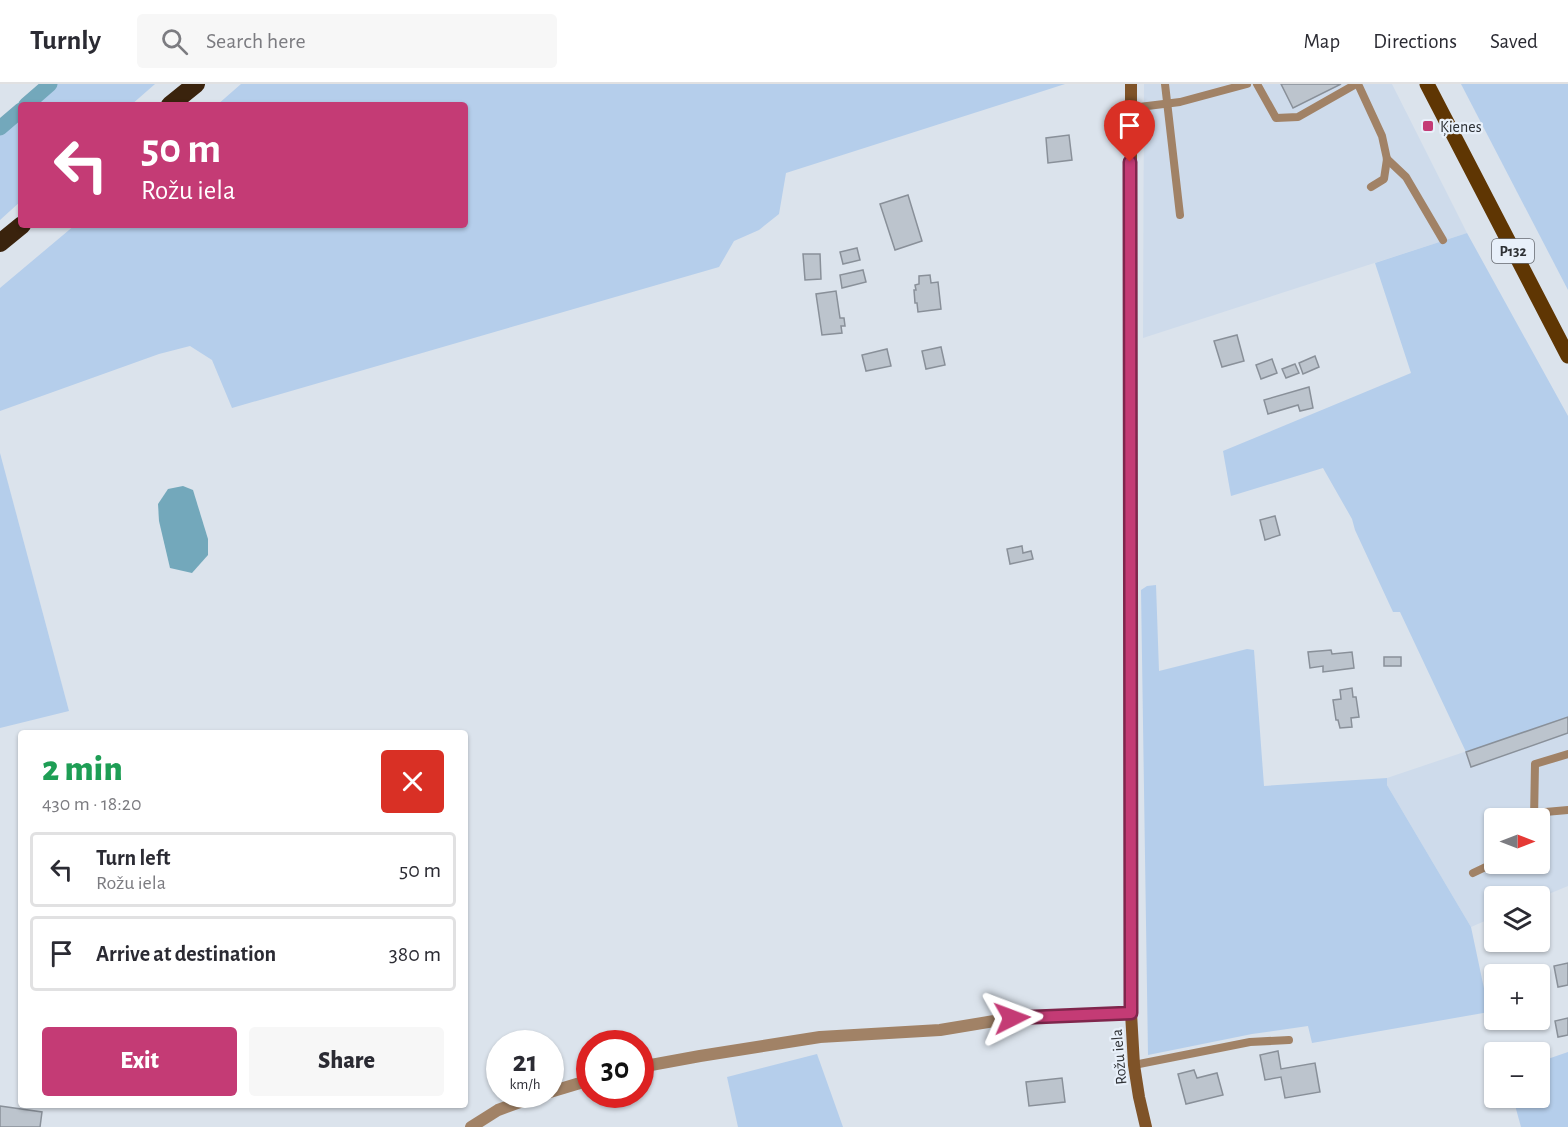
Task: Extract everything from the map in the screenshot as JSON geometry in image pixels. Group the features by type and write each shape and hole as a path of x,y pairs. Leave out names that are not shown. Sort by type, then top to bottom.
{"highway":[{"path":"174,102 196,84"},
{"path":"0,243 18,228"}],"main road":[{"name":"P132","path":"1427,84 1568,356"}],"street":[{"name":"Rožu iela","path":"1131,84 1131,1013 1134,1065 1146,1127"},
{"path":"654,1064 820,1037 940,1030 1012,1018 1131,1013"},
{"path":"471,1127 503,1108"}],"lane":[{"path":"1165,84 1180,215"},
{"path":"1131,108 1180,102 1247,84"},
{"path":"1257,84 1276,118 1298,117 1357,84 1382,136 1387,159 1384,179 1371,187"},
{"path":"1387,159 1406,177 1443,240"},
{"path":"1534,808 1535,764 1568,754"},
{"path":"1550,813 1568,810"},
{"path":"1473,873 1484,868"},
{"path":"1134,1065 1250,1042 1288,1040"}],"shaded area":[{"path":"40,84 155,84 134,102 19,102"},
{"path":"241,84 1065,84 786,173 779,214 759,230 734,241 719,267 232,408 212,360 190,346 159,354 0,411 0,288 71,228 468,228 468,102 220,102"},
{"path":"1144,84 1392,84 1467,233 1143,338"},
{"path":"1461,84 1568,84 1568,290"},
{"path":"18,103 18,204 0,220 0,119"},
{"path":"1467,233 1568,416 1568,717 1466,752 1400,612 1393,612 1352,519 1323,468 1231,496 1223,451 1411,373 1375,263"},
{"path":"0,453 69,711 0,728"},
{"path":"183,486 193,490 208,539 208,555 192,573 170,568 159,521 158,504 168,489"},
{"path":"1156,585 1159,671 1247,649 1254,650 1264,786 1387,778 1387,785 1471,927 1484,988 1484,1013 1312,1043 1308,1026 1252,1034 1148,1055 1141,590 1147,586"},
{"path":"1568,717 1568,886 1550,893 1550,886 1484,886 1484,921 1471,927 1387,785 1387,778"},
{"path":"1568,1052 1568,1127 1521,1127 1516,1108 1550,1108 1550,1058"},
{"path":"817,1054 843,1127 738,1127 727,1077"}],"building":[{"path":"1281,84 1341,84 1293,108"},
{"path":"1069,135 1072,160 1048,163 1046,138"},
{"path":"908,195 922,241 895,250 880,204"},
{"path":"857,248 860,260 843,264 840,252"},
{"path":"803,254 820,254 821,279 805,280"},
{"path":"863,270 866,282 842,288 840,275"},
{"path":"930,275 931,283 938,282 941,309 918,312 917,303 915,303 915,285 919,284 919,276"},
{"path":"836,291 840,318 844,318 845,326 841,326 842,333 822,335 816,294"},
{"path":"1237,335 1244,361 1222,367 1214,341"},
{"path":"941,347 945,365 926,369 922,351"},
{"path":"887,349 891,366 866,371 862,355"},
{"path":"1315,356 1319,367 1303,374 1299,363"},
{"path":"1272,359 1277,373 1261,379 1256,365"},
{"path":"1295,364 1299,373 1286,378 1282,369"},
{"path":"1309,387 1313,408 1300,411 1298,405 1268,414 1264,400"},
{"path":"1275,516 1280,535 1265,540 1260,520"},
{"path":"1022,546 1023,553 1031,551 1033,559 1010,564 1007,549"},
{"path":"1331,650 1332,654 1352,652 1354,668 1323,672 1323,666 1310,668 1308,652"},
{"path":"1384,657 1401,657 1401,666 1384,666"},
{"path":"1352,688 1359,717 1351,718 1352,727 1340,728 1336,720 1333,700 1341,699 1340,690"},
{"path":"1568,717 1568,733 1471,767 1466,752"},
{"path":"1568,963 1568,985 1558,987 1554,966"},
{"path":"1568,1018 1568,1035 1558,1037 1555,1021"},
{"path":"1278,1051 1281,1069 1315,1063 1320,1092 1285,1098 1281,1077 1265,1080 1260,1055"},
{"path":"1194,1070 1197,1078 1217,1073 1223,1095 1186,1104 1178,1074"},
{"path":"1062,1078 1065,1102 1029,1106 1026,1082"},
{"path":"0,1106 42,1112 40,1127 0,1127"}],"waterway":[{"path":"29,102 50,84"},
{"path":"0,128 18,113"}],"place":[{"name":"Ķienes","path":"1428,126"}],"route":[{"path":"1012,1018 1131,1013 1130,162"}]}
